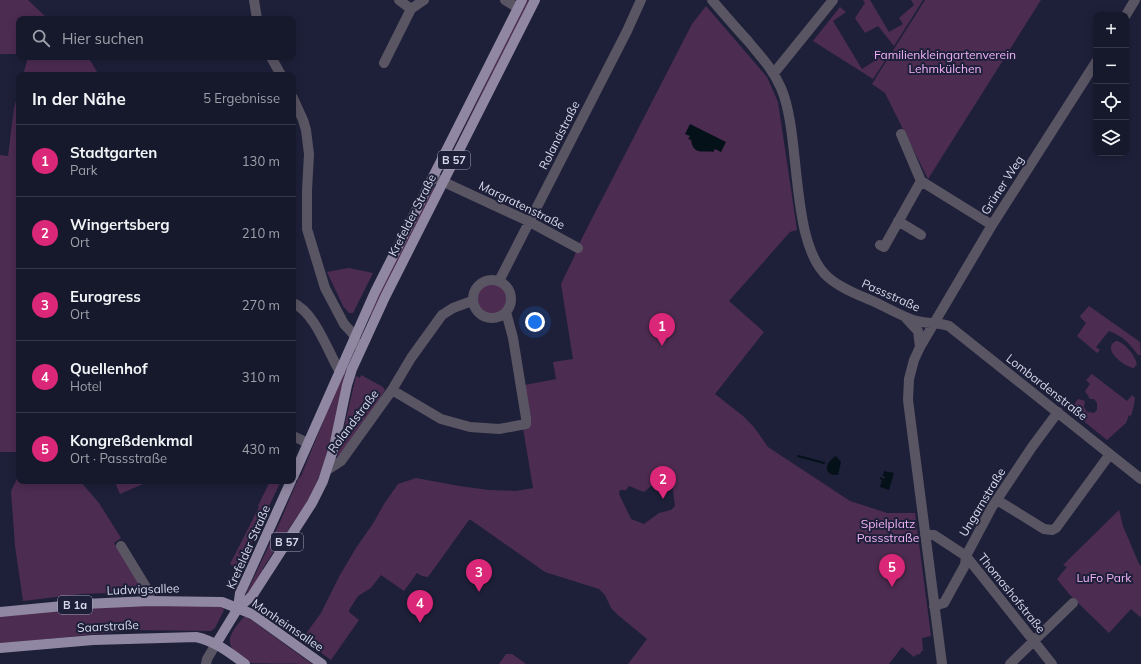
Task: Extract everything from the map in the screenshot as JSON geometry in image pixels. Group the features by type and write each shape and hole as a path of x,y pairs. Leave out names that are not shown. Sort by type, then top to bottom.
{"main road":[{"name":"Krefelder Straße","path":"327,470 334,447 347,385 357,358 385,297 535,0"},
{"name":"Krefelder Straße","path":"296,471 355,336 385,272 520,4"},
{"name":"Rolandstraße","path":"238,608 252,596 312,503 327,470"},
{"name":"Krefelder Straße","path":"216,644 238,608 240,593 290,484"},
{"name":"Ludwigsallee","path":"0,612 84,604 150,601 217,601 238,608"},
{"name":"Monheimsallee","path":"238,608 252,614 322,664"},
{"name":"Saarstraße","path":"0,648 142,637 196,637 216,644"},
{"path":"216,644 245,664"}],"street":[{"path":"254,0 257,16"},
{"path":"399,0 412,9"},
{"path":"384,63 412,9 424,0"},
{"path":"505,0 520,4"},
{"name":"Rolandstraße","path":"499,281 641,0"},
{"name":"Passstraße","path":"712,0 764,60 774,73 781,88 788,107 804,222 814,260 820,269 837,284 914,320 933,323"},
{"path":"774,73 833,0"},
{"path":"1128,12 1135,0"},
{"path":"273,60 279,72"},
{"name":"Grüner Weg","path":"933,323 992,225 1093,67"},
{"path":"296,105 305,125 309,154 307,230 325,288 344,324 355,336"},
{"path":"901,134 921,181 992,225"},
{"name":"Margratenstraße","path":"433,177 530,222 578,248"},
{"path":"880,245 884,247 921,181"},
{"path":"898,221 922,235"},
{"path":"488,280 499,281 508,288 511,298 509,308 501,316 495,318 482,316 478,313 472,302 474,290 478,285 488,280"},
{"name":"Rolandstraße","path":"327,470 341,461 392,390 411,358 442,315 453,308 472,302"},
{"path":"296,305 304,309 312,318 340,372"},
{"path":"392,390 440,419 470,427 499,429 526,424 513,338 506,312"},
{"path":"903,315 918,330 920,347"},
{"path":"933,323 914,360 909,379 908,400 942,664"},
{"name":"Lombardenstraße","path":"933,323 949,326 1141,479"},
{"name":"Krefelder Straße","path":"355,336 357,358"},
{"name":"Ungarnstraße","path":"934,606 944,603 965,565 966,556 997,500 1058,412"},
{"path":"296,437 308,443"},
{"path":"997,500 1044,529 1048,530 1056,528 1110,454"},
{"name":"Thomashofstraße","path":"925,535 934,535 966,556 1052,664"},
{"path":"121,546 149,592 150,601"},
{"path":"1010,664 1073,603"},
{"path":"205,662 216,644"}],"green space":[{"path":"0,0 28,0 45,16 16,16 16,54 0,54"},
{"path":"526,0 531,0 446,166"},
{"path":"863,0 870,0 889,32 903,24 899,18 914,5 911,0 923,0 894,46 878,26 865,33 855,18 865,3"},
{"name":"Familienkleingartenverein Lehmkülchen","path":"925,0 1041,0 928,179 885,93 872,84"},
{"name":"Spielplatz Passstraße","path":"706,6 767,77 778,102 797,230 790,232 729,301 764,332 715,394 743,416 754,427 768,447 850,501 887,513 915,513 931,636 922,638 923,651 914,657 902,647 889,664 628,664 647,639 611,608 605,595 599,589 545,572 469,520 428,577 417,573 404,591 381,575 371,588 358,596 349,612 359,620 331,660 302,639 321,613 340,575 356,548 398,484 416,478 489,490 516,491 533,488 523,428 530,427 531,425 525,385 556,379 553,362 573,359 561,284 581,240 692,24","holes":["672,484 675,506 671,510 659,513 644,524 631,519 619,494 620,490 626,490 629,486 644,492 651,486"]},
{"path":"840,7 846,12 833,21 862,69 876,60 872,54 878,51 885,61 873,79 813,41"},
{"path":"27,60 90,60 97,72 24,72"},
{"path":"16,101 16,452 0,452 0,155 8,156"},
{"path":"436,187 372,316 368,315 431,190"},
{"path":"349,268 373,273 353,313 349,313 343,306 327,272"},
{"path":"488,283 494,283 503,287 507,299 503,311 494,315 488,315 479,311 475,302 475,296 479,287"},
{"path":"1089,306 1140,342 1141,355 1138,355 1122,338 1109,331 1096,347 1100,350 1097,353 1077,336 1086,323 1080,316"},
{"path":"1116,341 1123,344 1132,353 1137,364 1134,368 1126,365 1116,358 1111,349 1112,344"},
{"path":"348,364 331,438 323,466 316,483 300,515 298,515 263,568 264,571 248,595 246,594 280,522 298,479 301,476 323,422 322,420"},
{"path":"1092,374 1127,401 1132,395 1135,398 1131,416 1129,415 1126,423 1107,440 1065,406 1068,403 1073,406 1078,399 1085,401 1084,407 1087,412 1094,413 1097,410 1097,403 1094,399 1090,399 1085,391 1090,384 1086,380"},
{"path":"361,375 383,387 385,390 381,396 383,398 338,459 356,376 360,378"},
{"path":"16,481 16,484 83,484 99,503 121,538 114,543 139,583 139,589 134,592 81,594 23,601 15,546 11,491"},
{"path":"116,484 143,484 120,494"},
{"path":"269,484 280,484 239,569 230,564 259,507 258,506"},
{"name":"LuFo Park","path":"1119,510 1123,526 1141,566 1141,616 1140,617 1131,609 1109,633 1070,595 1057,579 1067,567 1063,565"},
{"path":"161,604 223,607 224,610 215,628 211,631 133,630 0,644 0,616 73,608"},
{"path":"244,617 247,617 312,664 249,663 242,659 233,650 230,638 235,628"},
{"path":"506,654 512,654 526,664 499,664"}],"shaded area":[{"path":"690,124 726,142 721,152 715,149 713,152 696,150 692,145 691,140 688,139 690,136 685,134"},
{"path":"836,456 841,462 838,475 833,475 827,471 827,468 829,462"},
{"path":"884,471 894,473 889,490 880,487 882,480 880,477 884,479 885,477 883,476"}],"waterway":[{"path":"798,456 824,463"}],"place":[{"name":"Stadtgarten","path":"662,346"},
{"name":"Wingertsberg","path":"663,499"},
{"name":"Kongreßdenkmal","path":"892,587"},
{"name":"Eurogress","path":"479,592"},
{"name":"Quellenhof","path":"420,623"}]}
